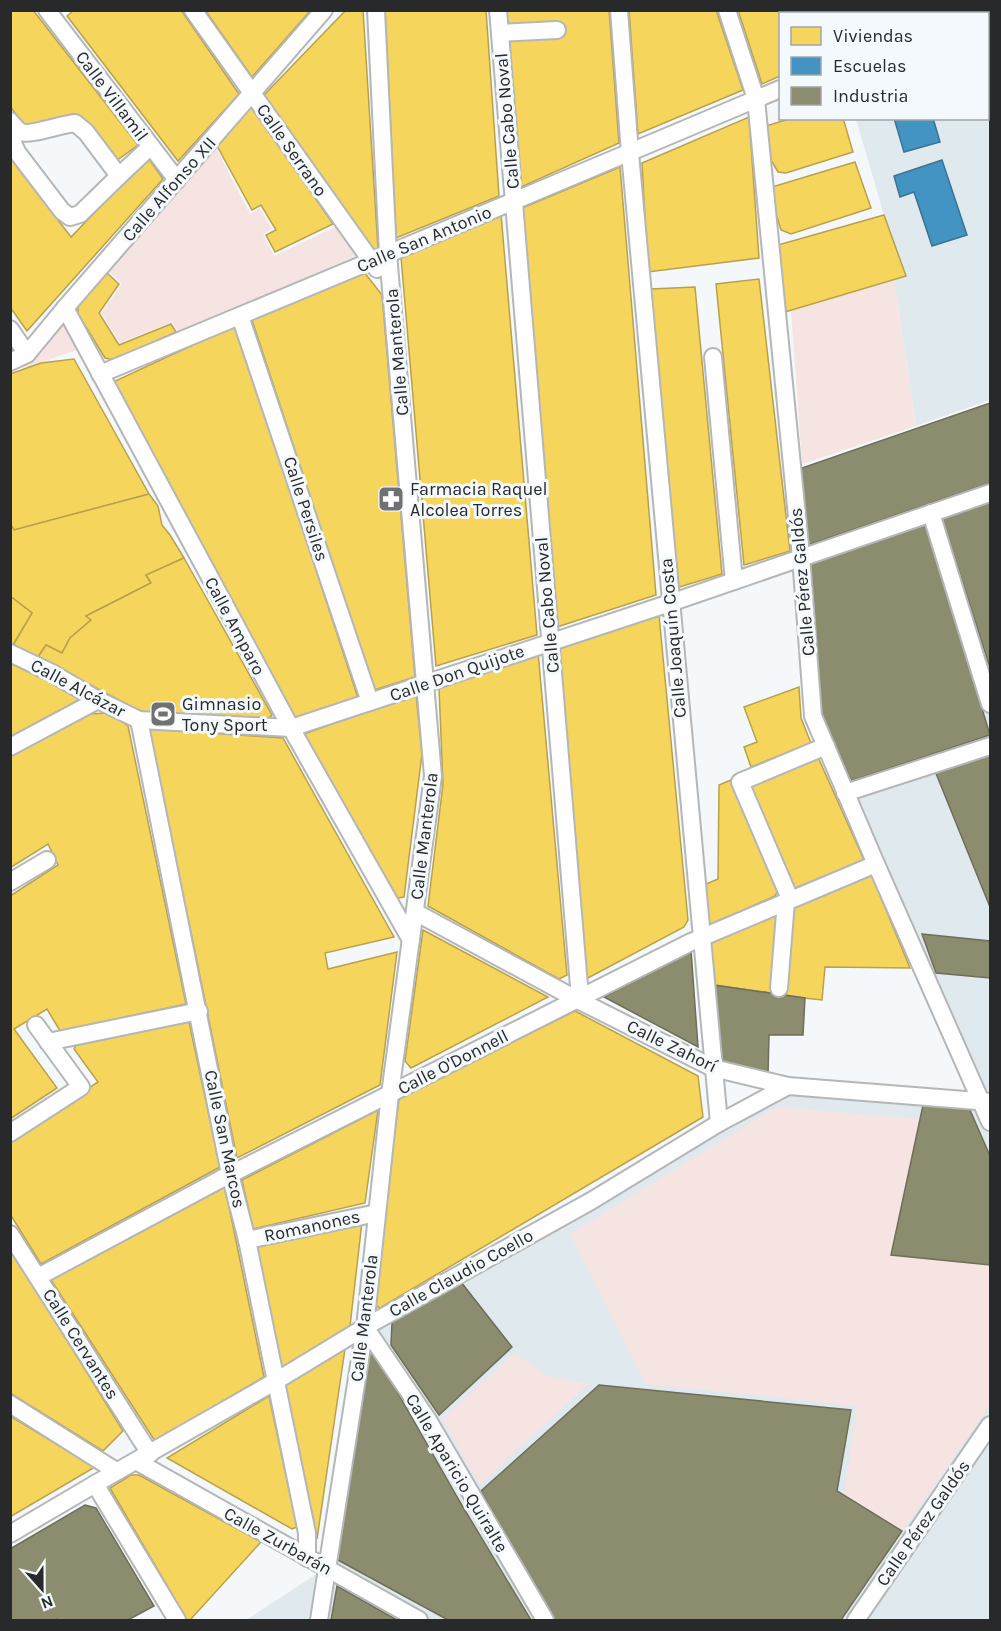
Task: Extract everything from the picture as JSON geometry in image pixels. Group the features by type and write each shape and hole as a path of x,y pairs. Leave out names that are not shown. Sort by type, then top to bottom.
{"street":[{"name":"Calle Villamil","path":"47,10 177,180"},
{"name":"Calle Serrano","path":"193,10 391,290"},
{"name":"Calle Manterola","path":"319,1620 365,1327 390,1094 433,776 427,684 388,254 376,10"},
{"name":"Calle Cabo Noval","path":"498,10 578,998"},
{"name":"Calle Joaquín Costa","path":"619,10 718,1123"},
{"name":"Calle Pérez Galdós","path":"727,10 756,99 801,557 813,716 876,864 986,1102 990,1122"},
{"name":"Calle Alfonso XII","path":"10,362 27,354 253,94 319,13"},
{"name":"Calle Cabo Noval","path":"500,33 557,30"},
{"name":"Calle San Antonio","path":"100,374 779,88"},
{"path":"10,121 18,131 25,133 75,123 86,132 119,176"},
{"path":"10,136 17,152 70,217 80,214 151,146"},
{"name":"Calle Amparo","path":"65,308 291,728 411,940"},
{"name":"Calle Persiles","path":"240,316 370,702"},
{"path":"10,329 27,354"},
{"path":"713,357 735,581"},
{"name":"Calle Don Quijote","path":"291,728 670,603 990,493"},
{"path":"931,513 990,704"},
{"name":"Calle Alcázar","path":"10,653 139,720 291,728"},
{"path":"10,747 98,700"},
{"name":"Calle San Marcos","path":"139,720 307,1533 307,1558"},
{"path":"845,792 990,746"},
{"path":"779,988 788,900 740,782 826,747"},
{"path":"10,882 47,860"},
{"name":"Calle O'Donnell","path":"38,1276 231,1174 701,937 876,864"},
{"name":"Calle Zahorí","path":"415,912 713,1068 788,1086 986,1102"},
{"path":"48,1042 199,1011"},
{"path":"10,1133 81,1087 36,1025"},
{"name":"Calle Claudio Coello","path":"10,1534 276,1381 365,1327 591,1201 718,1123 788,1086"},
{"name":"Romanones","path":"247,1240 377,1213"},
{"name":"Calle Cervantes","path":"10,1234 38,1276 143,1457"},
{"name":"Calle Aparicio Quiralte","path":"365,1327 428,1420 545,1620"},
{"path":"10,1404 116,1472"},
{"name":"Calle Pérez Galdós","path":"856,1620 990,1425"},
{"name":"Calle Zurbarán","path":"143,1457 307,1558 419,1620"},
{"path":"95,1484 177,1620"}],"shaded area":[{"path":"990,11 990,400 916,426 894,279 906,275 884,215 856,120 989,120 989,12 986,12"},
{"path":"215,146 250,214 260,208 272,229 263,234 274,256 335,227 356,256 178,332 172,322 120,343 101,313 122,284 106,268"},
{"path":"894,279 916,426 802,464 791,310"},
{"path":"65,308 79,349 23,369 27,354"},
{"path":"990,493 990,1620 246,1620 326,1568 365,1327 788,1086 981,1102 813,716 801,557"},
{"path":"776,1107 920,1119 891,1255 990,1265 990,1405 902,1531 844,1496 857,1406 646,1384 570,1234"},
{"path":"514,1353 546,1375 588,1384 480,1485 443,1419"}],"building: Viviendas":[{"path":"10,10 33,10 138,145 116,161 85,122 72,114 24,126 10,106"},
{"path":"74,10 181,10 239,94 178,161 67,16"},
{"path":"205,10 311,10 252,77"},
{"path":"346,10 363,10 378,249 370,251 264,95"},
{"path":"385,10 486,10 499,196 396,238"},
{"path":"505,10 609,10 619,143 519,188"},
{"path":"629,10 716,10 743,90 638,134"},
{"path":"738,10 816,10 816,12 779,12 779,76 762,84"},
{"path":"883,10 935,10 932,12 884,12"},
{"path":"251,104 333,224 275,252 266,235 276,230 261,205 252,210 216,144"},
{"path":"749,117 759,258 648,272 642,163"},
{"path":"786,120 844,120 853,152 786,173 778,172 771,160 766,126"},
{"path":"10,157 71,237 149,159 163,179 27,331 10,307"},
{"path":"855,162 871,208 791,234 781,230 773,204 772,187"},
{"path":"620,167 656,595 557,627 520,209"},
{"path":"501,214 537,635 436,666 401,257"},
{"path":"884,215 906,276 785,312 778,245"},
{"path":"104,270 119,284 99,313 119,345 171,324 176,332 114,360 105,358 78,314 78,307"},
{"path":"364,272 382,295 415,677 374,690 252,320"},
{"path":"759,279 790,551 744,565 716,284"},
{"path":"695,287 722,574 676,588 651,289"},
{"path":"236,325 358,698 295,719 113,382"},
{"path":"74,359 149,494 14,530 10,523 10,374 41,363"},
{"path":"149,494 158,506 162,525 184,558 146,575 151,583 86,616 91,620 70,638 62,653 46,645 38,657 13,645 32,613 10,596 10,523 14,530"},
{"path":"184,558 272,715 266,721 147,715 38,657 46,645 62,653 70,638 91,620 86,616 151,583 146,575"},
{"path":"10,596 32,613 13,645 10,644"},
{"path":"659,615 688,920 684,927 586,979 558,647"},
{"path":"538,652 567,975 559,979 428,906 443,784 439,688"},
{"path":"10,663 79,696 77,701 10,737"},
{"path":"799,687 801,718 811,743 751,767 744,747 757,742 744,707"},
{"path":"416,694 422,754 404,897 392,899 304,734"},
{"path":"109,713 128,726 186,1004 60,1031 47,1009 14,1029 57,1088 10,1119 10,896 58,865 48,844 10,868 10,755 86,714"},
{"path":"151,729 283,738 394,937 325,953 328,969 397,952 380,1085 237,1158 147,732"},
{"path":"817,755 864,860 793,889 747,784"},
{"path":"731,780 778,890 775,896 708,926 706,884 718,879 719,785"},
{"path":"870,871 910,968 825,967 822,1000 785,996 791,905"},
{"path":"779,907 771,993 714,985 709,940"},
{"path":"423,930 548,997 411,1068 405,1061"},
{"path":"575,1011 698,1076 703,1117 380,1308 373,1304 399,1099"},
{"path":"189,1022 220,1167 41,1264 10,1214 10,1140 98,1082 74,1049 77,1043"},
{"path":"378,1110 365,1203 253,1229 242,1180"},
{"path":"225,1187 264,1377 155,1441 51,1280"},
{"path":"362,1222 350,1326 344,1333 281,1369 256,1246"},
{"path":"10,1248 123,1431 103,1451 10,1393"},
{"path":"345,1349 317,1539 283,1385"},
{"path":"269,1396 297,1527 292,1529 167,1458"},
{"path":"10,1416 95,1467 10,1517"},
{"path":"131,1475 139,1475 261,1542 190,1620 187,1620 110,1488"}],"building: Escuelas":[{"path":"895,120 934,120 940,142 904,152"},
{"path":"942,160 967,235 932,246 914,192 900,197 894,176"}],"building: Industria":[{"path":"990,403 990,483 805,546 802,468"},
{"path":"990,503 990,668 942,518"},
{"path":"926,523 990,735 851,781 820,710 806,561"},
{"path":"990,755 990,907 935,771"},
{"path":"922,934 990,941 990,978 936,973"},
{"path":"691,950 698,1047 604,997"},
{"path":"714,985 805,998 803,1035 769,1035 768,1075 723,1063"},
{"path":"923,1105 970,1110 990,1156 990,1265 891,1255"},
{"path":"461,1282 512,1347 439,1415 391,1345 392,1322"},
{"path":"374,1351 460,1502 531,1620 448,1620 336,1559 367,1353"},
{"path":"599,1385 851,1410 837,1491 902,1531 841,1620 554,1620 481,1491"},
{"path":"85,1505 96,1508 154,1606 128,1620 10,1620 10,1549"},
{"path":"337,1586 397,1620 331,1620"}],"place":[{"name":"Farmacia Raquel Alcolea Torres","path":"391,499"},
{"name":"Gimnasio Tony Sport","path":"163,714"}]}
